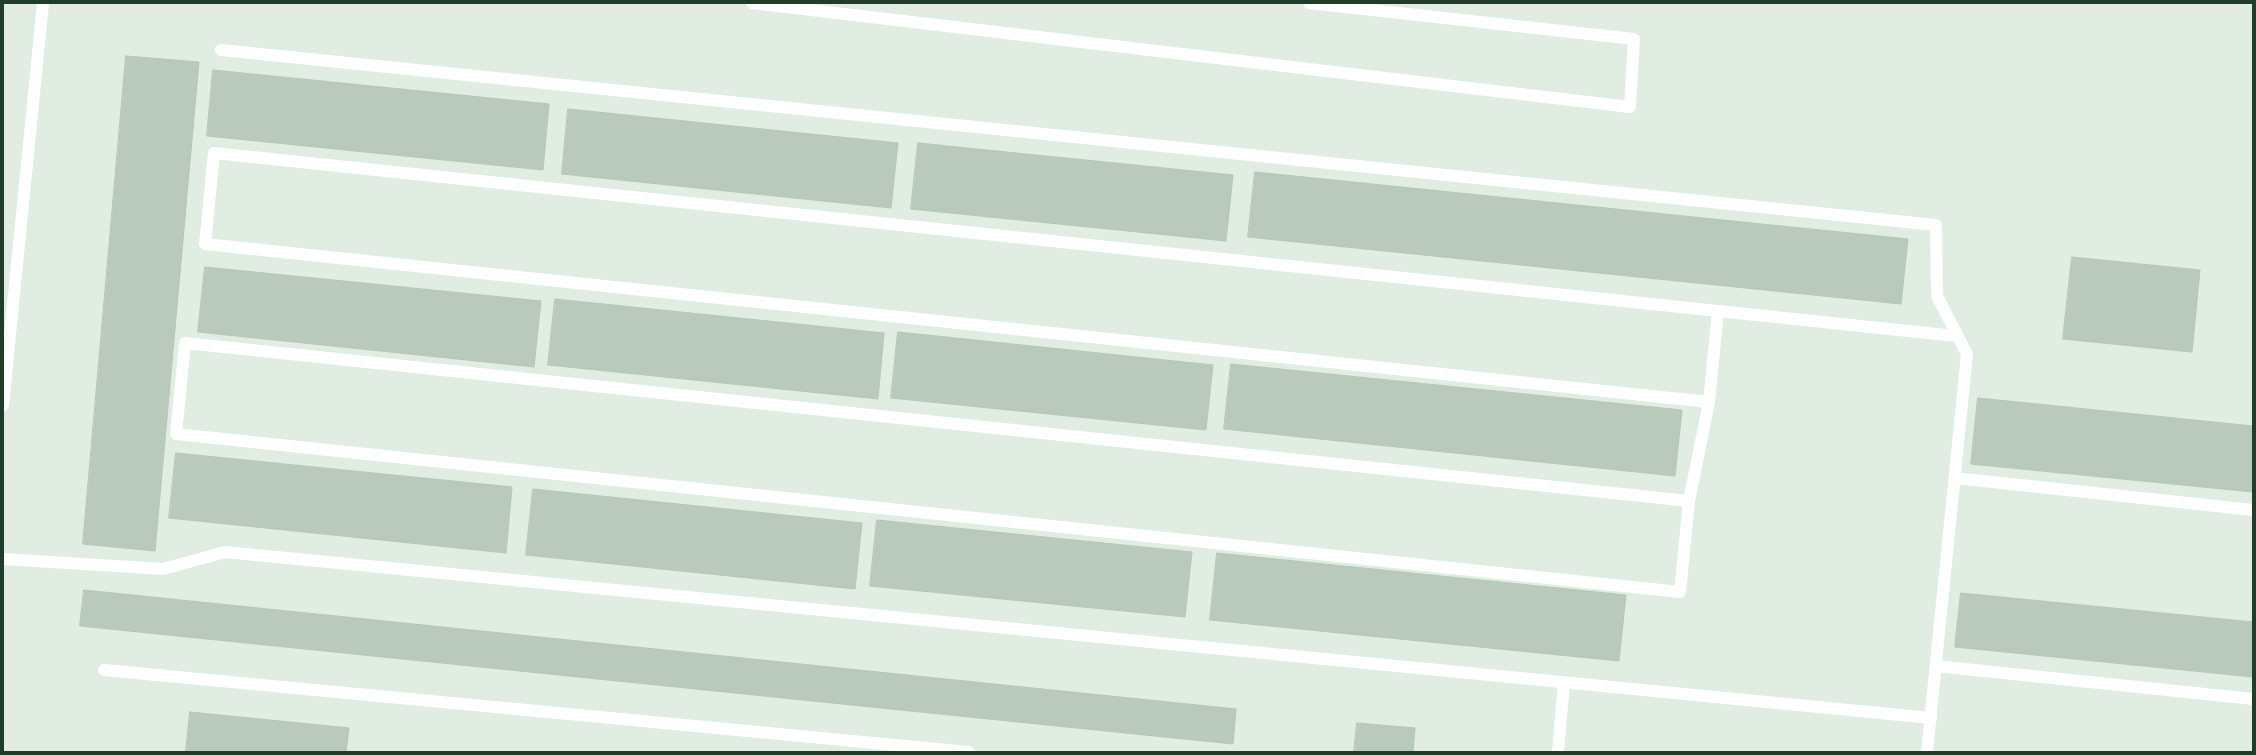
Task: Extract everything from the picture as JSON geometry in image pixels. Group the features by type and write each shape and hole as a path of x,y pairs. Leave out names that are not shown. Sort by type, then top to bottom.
{"street":[{"path":"3,405 43,3"},
{"path":"752,3 1630,107 1634,39 1309,3"},
{"path":"221,50 1936,225 1937,296 1956,336 1967,354 1927,752"},
{"path":"1709,402 205,244 214,153 1956,336"},
{"path":"1689,501 185,343 176,434 1680,592 1689,501 1709,402 1718,311"},
{"path":"1955,478 2253,510"},
{"path":"3,559 164,570 225,552 1931,718"},
{"path":"1936,666 2253,699"},
{"path":"104,670 969,752"},
{"path":"1558,752 1564,683"}],"building":[{"path":"126,56 199,62 155,551 83,544"},
{"path":"213,70 549,104 543,170 207,136"},
{"path":"568,109 898,143 891,208 562,174"},
{"path":"918,143 1233,175 1226,241 911,209"},
{"path":"1255,172 1908,239 1901,304 1248,237"},
{"path":"2072,257 2200,270 2192,352 2063,339"},
{"path":"205,267 541,301 534,367 198,332"},
{"path":"555,299 884,333 878,399 548,365"},
{"path":"898,332 1213,365 1206,430 891,398"},
{"path":"1231,364 1682,410 1675,476 1224,429"},
{"path":"1978,398 2253,426 2253,492 1971,464"},
{"path":"176,453 512,487 506,553 169,518"},
{"path":"533,489 862,523 855,589 526,555"},
{"path":"877,520 1192,552 1185,617 870,586"},
{"path":"1217,553 1626,595 1619,661 1210,620"},
{"path":"84,590 1236,709 1233,744 80,626"},
{"path":"1961,593 2253,622 2253,677 1955,647"},
{"path":"190,712 349,728 346,752 186,752"},
{"path":"1357,723 1415,728 1413,752 1354,752"}]}
